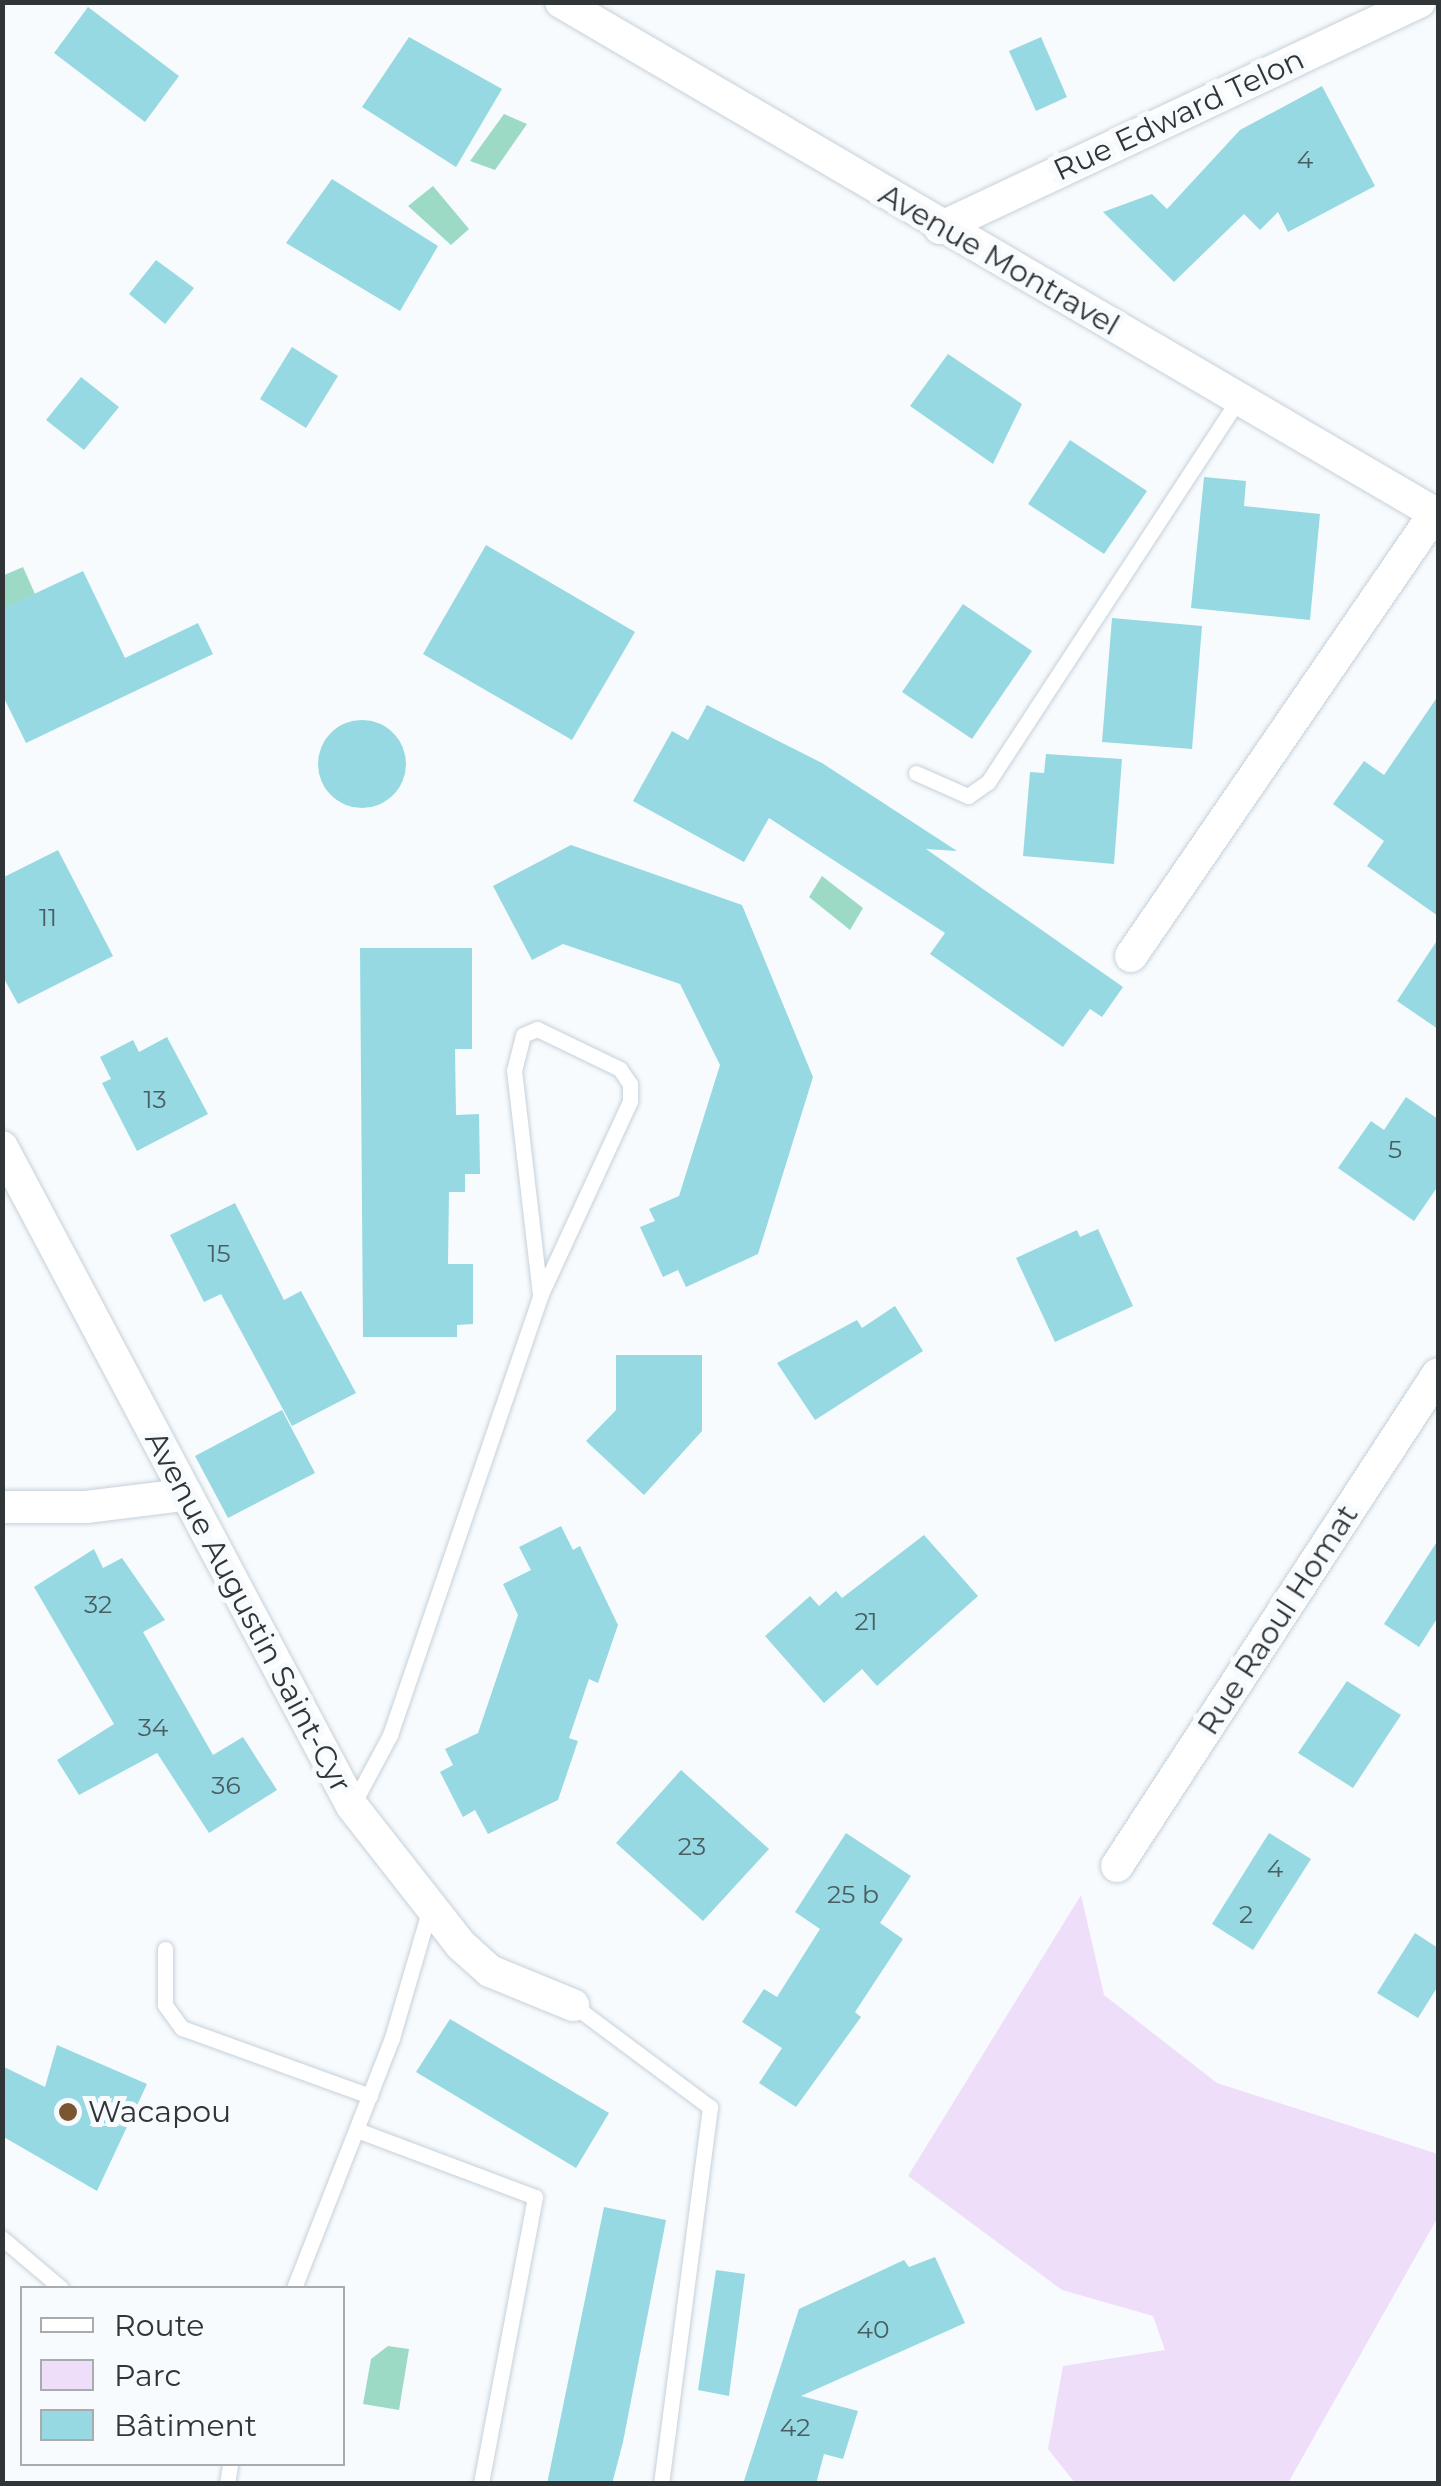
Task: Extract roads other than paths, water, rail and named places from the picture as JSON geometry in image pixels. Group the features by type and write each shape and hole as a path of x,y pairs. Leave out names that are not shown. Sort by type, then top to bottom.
{"street":[{"name":"Avenue Montravel","path":"560,2 940,228 1241,396 1437,514"},
{"name":"Rue Edward Telon","path":"940,228 1418,2"},
{"path":"1131,956 1437,514"},
{"name":"Avenue Augustin Saint-Cyr","path":"2,1147 182,1495 352,1806 430,1908 490,1970 573,2005"},
{"name":"Rue Raoul Homat","path":"1117,1866 1438,1374"},
{"path":"2,1507 86,1507 182,1495"}],"lane":[{"path":"916,774 968,796 988,782 1241,396"},
{"path":"352,1806 390,1735 540,1296 630,1101 630,1084 620,1069 537,1030 523,1035 514,1070 540,1296"},
{"path":"295,2286 370,2096 430,1908"},
{"path":"164,1949 165,2005 182,2028 370,2096"},
{"path":"573,2005 710,2108 661,2484"},
{"path":"357,2130 535,2197 482,2484"},
{"path":"2,2238 59,2286"}],"place":[{"name":"Wacapou","path":"68,2112"}]}
